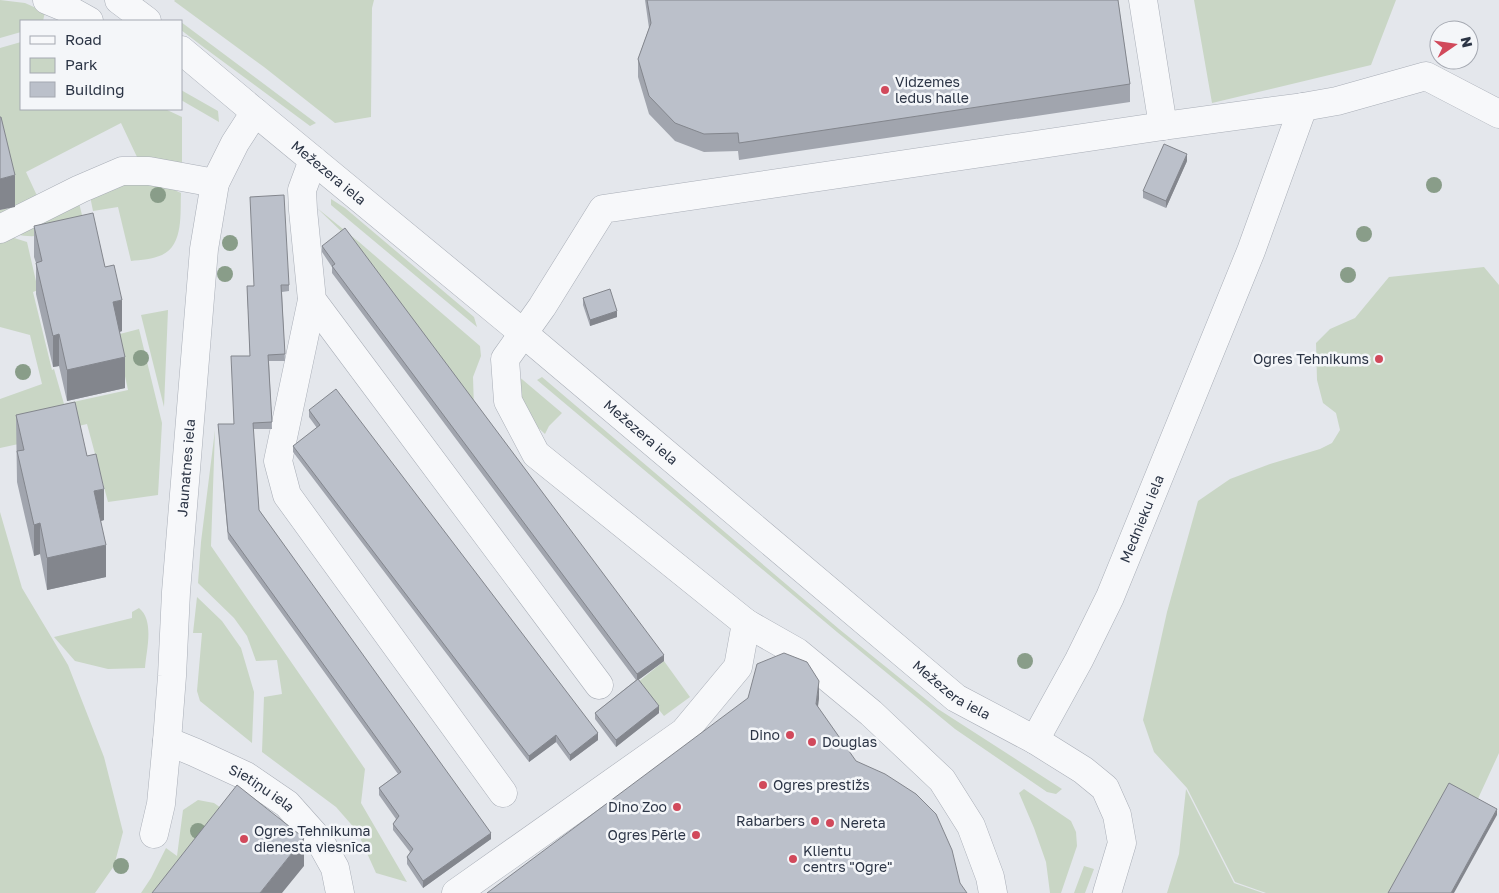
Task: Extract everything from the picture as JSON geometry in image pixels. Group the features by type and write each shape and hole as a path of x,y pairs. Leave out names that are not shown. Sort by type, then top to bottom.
{"street":[{"path":"47,0 87,20"},
{"path":"119,0 146,12"},
{"path":"1142,0 1163,126"},
{"name":"Mežezera iela","path":"182,51 523,333 956,698 1035,740"},
{"name":"Mežezera iela","path":"182,73 255,112"},
{"path":"993,893 990,877 971,826 942,780 871,713 797,652 746,623 536,454 508,401 505,359 551,292 603,209 1303,107 1337,101 1426,76 1499,114"},
{"name":"Mednieku iela","path":"1035,740 1079,660 1110,597 1251,251 1303,107"},
{"name":"Jaunatnes iela","path":"154,834 161,804 167,741 176,592 204,249 215,182 234,143 255,112"},
{"path":"313,160 302,190 312,300 278,461 287,495 504,793"},
{"path":"0,229 80,188 122,171 149,171 215,182"},
{"path":"312,300 599,685"},
{"path":"456,893 684,732 738,667 746,623"},
{"path":"1035,740 1083,770 1105,788 1117,815 1122,843 1107,893"},
{"name":"Sietiņu iela","path":"167,741 246,776 286,804 320,841 335,868 340,893"}],"green space":[{"path":"0,0 25,3 45,12 43,20 20,20 20,32 0,38"},
{"path":"175,0 374,0 372,8 371,117 335,123"},
{"path":"1194,0 1396,0 1371,65 1212,103"},
{"path":"182,23 316,123 310,126 182,31"},
{"path":"20,42 20,110 167,110 182,117 182,165 137,157 121,123 26,172 39,200 0,219 0,210 15,207 0,148 0,48"},
{"path":"182,91 218,111 219,122 182,101"},
{"path":"126,180 166,186 181,193 177,236 174,244 162,255 131,261 118,207 93,211 90,196"},
{"path":"331,199 345,208 474,317 477,327 331,205"},
{"path":"79,203 83,219 42,235 25,236 15,234"},
{"path":"317,208 480,346 481,356 473,377 474,409 345,235"},
{"path":"11,237 27,242 38,290 33,292 52,370 54,369 64,404 128,390 116,335 139,329 162,423 158,495 108,502 87,424 70,428 51,437 0,448 0,399 42,384 30,335 0,327 0,243"},
{"name":"Ogres Tehnikums","path":"1484,267 1499,285 1499,753 1476,803 1390,893 1266,893 1235,882 1187,788 1154,752 1143,720 1167,612 1198,501 1230,479 1270,464 1320,449 1332,443 1340,430 1336,413 1323,403 1317,380 1316,343 1330,329 1355,318 1389,277"},
{"path":"168,310 164,407 141,315"},
{"path":"517,375 562,413 549,426 545,434 513,405"},
{"path":"542,377 839,629 938,709 1062,789 1056,794 1047,792 955,729 537,380"},
{"path":"215,430 211,546 365,769 361,803 407,882 376,873 357,831 336,807 262,752 264,697 282,694 277,660 256,661 247,636 234,618 198,583 201,542"},
{"path":"0,512 22,588 68,665 104,757 123,832 114,866 95,893 0,893"},
{"path":"197,597 222,621 241,648 254,692 252,743 200,701 197,691 202,633 193,633"},
{"path":"139,608 147,620 148,628 145,668 108,669 75,661 54,637 132,618 132,612"},
{"path":"664,661 690,697 664,716 637,683"},
{"path":"1024,789 1071,821 1076,832 1077,846 1061,893 1050,893 1046,862 1019,793"},
{"path":"1186,789 1234,883 1263,893 1167,893 1179,854"},
{"path":"198,800 214,803 231,815 169,893 141,893 166,848 177,856 183,810"},
{"path":"1084,866 1094,869 1085,893 1074,893"}],"building":[{"name":"Vidzemes ledus halle","path":"647,0 1118,0 1130,84 739,143 738,133 704,134 675,123 649,96 638,59 651,23"},
{"path":"0,117 15,175 0,179"},
{"path":"1164,144 1187,154 1166,201 1143,191"},
{"path":"284,195 289,285 281,285 285,354 268,355 272,422 253,423 259,510 491,833 423,881 407,857 413,849 393,824 399,816 379,788 401,772 228,532 218,424 234,424 231,356 250,356 247,286 254,286 250,197"},
{"path":"93,213 105,267 114,265 122,300 113,302 125,357 67,370 59,334 53,336 36,263 42,261 34,226"},
{"path":"345,228 664,655 637,674 332,266 335,264 322,246"},
{"path":"610,289 617,311 590,320 583,298"},
{"path":"336,389 598,733 570,755 556,735 529,756 293,446 320,425 309,410"},
{"path":"75,402 87,456 96,454 104,489 94,491 106,545 47,558 40,523 34,525 17,451 24,450 16,415"},
{"name":"Ogres prestižs","path":"784,653 807,662 819,681 816,704 856,761 885,774 916,794 936,814 952,850 960,883 967,893 487,893 748,698 757,664"},
{"path":"638,679 659,706 616,740 595,713"},
{"path":"1449,783 1497,809 1451,893 1388,893"},
{"path":"237,785 304,838 260,893 152,893"}],"place":[{"name":"Vidzemes ledus halle","path":"885,90"},
{"name":"Ogres Tehnikums","path":"1379,359"},
{"name":"Dino","path":"790,735"},
{"name":"Douglas","path":"812,742"},
{"name":"Ogres prestižs","path":"763,785"},
{"name":"Dino Zoo","path":"677,807"},
{"name":"Rabarbers","path":"815,821"},
{"name":"Nereta","path":"830,823"},
{"name":"Ogres Pērle","path":"696,835"},
{"name":"Ogres Tehnikuma dienesta viesnīca","path":"244,839"},
{"name":"Klientu centrs \"Ogre\"","path":"793,859"}]}
